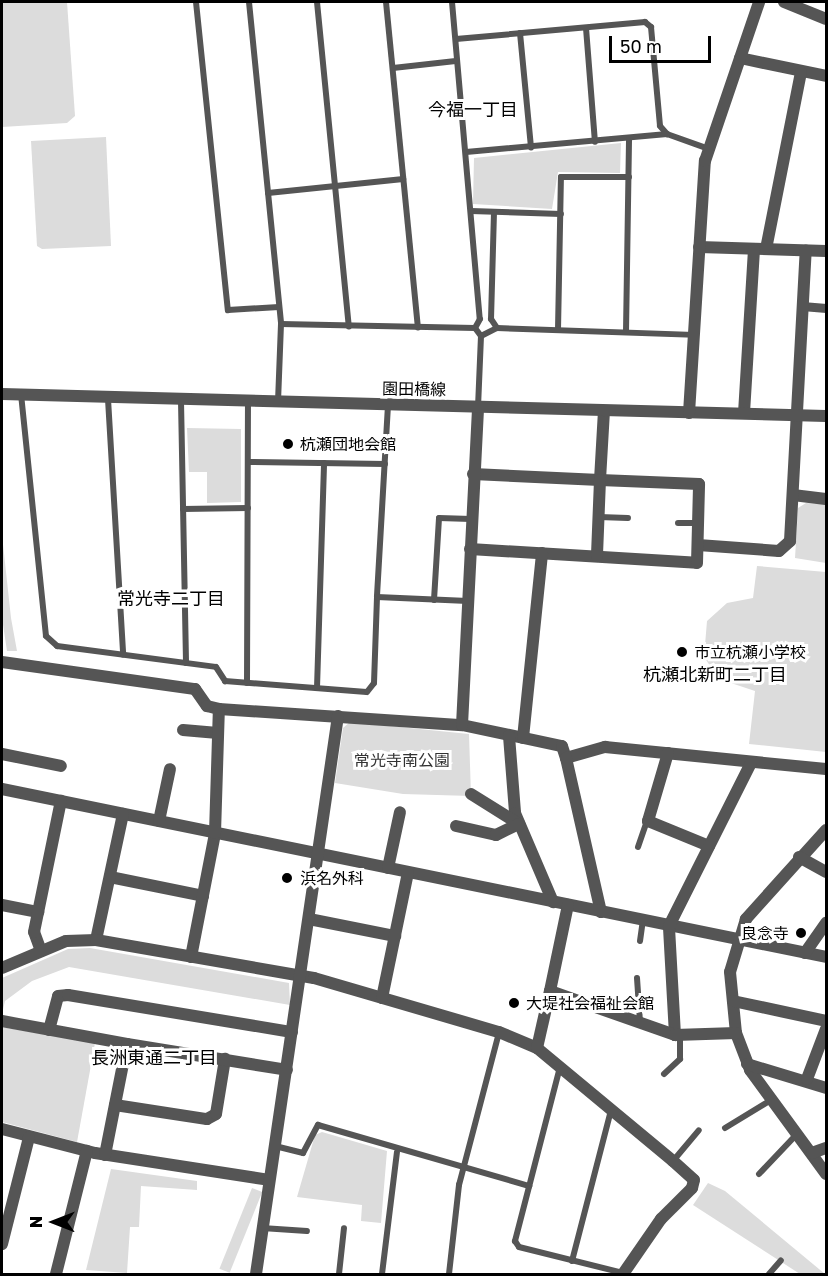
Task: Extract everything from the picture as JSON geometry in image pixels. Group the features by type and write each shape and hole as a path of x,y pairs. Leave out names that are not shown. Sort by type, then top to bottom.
{"street":[{"path":"689,413 699,247 709,149 759,2"},
{"path":"784,2 826,19"},
{"path":"740,58 826,76"},
{"path":"744,413 760,249 801,72"},
{"path":"699,247 826,251"},
{"path":"698,545 779,551 790,541 806,250"},
{"path":"802,306 826,308"},
{"name":"園田橋線","path":"2,394 108,399 826,416"},
{"path":"462,725 478,407"},
{"path":"597,556 604,411"},
{"path":"470,549 697,563 698,545 699,484 473,474"},
{"path":"793,495 826,499"},
{"path":"523,738 542,553"},
{"path":"2,662 195,689 207,706 219,709 462,725 562,746 601,912"},
{"path":"191,957 215,833 219,709"},
{"path":"256,1275 338,716"},
{"path":"183,730 218,733"},
{"path":"509,736 519,824 554,902"},
{"path":"566,758 605,747 826,769"},
{"path":"668,753 648,821 709,846"},
{"path":"2,754 61,766"},
{"path":"678,1035 669,926 751,763"},
{"path":"159,821 170,769"},
{"path":"2,789 826,957"},
{"path":"471,794 519,824"},
{"path":"41,951 34,932 61,801"},
{"path":"388,868 400,812"},
{"path":"96,940 123,814"},
{"path":"456,826 496,834 519,824"},
{"path":"826,830 799,857 736,939 730,972 736,1033 747,1064 826,1174"},
{"path":"799,857 826,872"},
{"path":"382,998 408,873"},
{"path":"110,877 203,896"},
{"path":"2,905 38,912"},
{"path":"537,1048 568,905"},
{"path":"309,919 395,936"},
{"path":"805,953 826,923"},
{"path":"2,968 66,941 96,940 301,975 499,1032 537,1048 693,1180 692,1188 661,1219 623,1274"},
{"path":"550,991 678,1035 736,1033"},
{"path":"49,1030 58,996 68,995 292,1032"},
{"path":"733,1001 826,1021"},
{"path":"2,1021 287,1070"},
{"path":"807,1079 826,1033"},
{"path":"105,1155 127,1044"},
{"path":"115,1105 207,1119 216,1114 225,1059"},
{"path":"747,1064 807,1079 826,1089"},
{"path":"2,1129 105,1155 269,1180"},
{"path":"2,1244 29,1137"},
{"path":"812,1153 826,1148"},
{"path":"56,1275 87,1151"}],"lane":[{"path":"196,2 228,310 279,307"},
{"path":"249,2 281,324 278,403"},
{"path":"317,2 349,326"},
{"path":"386,2 418,327"},
{"path":"452,2 480,319 475,328"},
{"path":"456,39 645,22 651,27 660,126 667,134"},
{"path":"586,28 595,142"},
{"path":"520,33 531,147"},
{"path":"393,68 456,61"},
{"path":"466,152 667,134 709,149"},
{"path":"626,332 629,138"},
{"path":"558,330 561,177 629,177"},
{"path":"268,193 404,179"},
{"path":"471,211 561,214"},
{"path":"494,212 491,319 497,328"},
{"path":"480,319 491,319"},
{"path":"281,324 475,328"},
{"path":"475,328 481,336 478,407"},
{"path":"481,336 497,328 694,335"},
{"path":"21,394 46,636 57,645 216,667 225,681 367,692 374,683 388,405"},
{"path":"108,399 123,654"},
{"path":"181,400 186,663"},
{"path":"247,683 248,402"},
{"path":"248,462 385,464"},
{"path":"317,688 324,463"},
{"path":"183,509 248,508"},
{"path":"599,517 628,518"},
{"path":"434,600 439,518 471,519"},
{"path":"678,523 697,523"},
{"path":"377,597 468,601"},
{"path":"638,847 648,821"},
{"path":"640,942 643,920"},
{"path":"637,978 640,1023"},
{"path":"449,1275 465,1170 499,1032"},
{"path":"664,1074 680,1059 678,1035"},
{"path":"560,1067 515,1241 519,1247 623,1274"},
{"path":"725,1128 771,1100"},
{"path":"572,1261 611,1110"},
{"path":"275,1146 303,1153 318,1125 397,1152 529,1186"},
{"path":"673,1161 699,1130"},
{"path":"759,1174 797,1134"},
{"path":"382,1275 397,1152"},
{"path":"262,1228 307,1231"},
{"path":"339,1275 344,1228"},
{"path":"770,1275 781,1260"}],"green space":[{"path":"2,2 67,2 75,116 67,123 2,127"},
{"path":"106,137 111,246 42,249 37,246 31,141"},
{"path":"621,143 620,173 558,172 552,209 473,204 474,158"},
{"path":"187,428 241,429 241,502 207,503 207,472 189,472"},
{"path":"806,503 826,504 826,563 795,558 798,508"},
{"path":"2,535 17,651 7,651 2,618"},
{"path":"757,566 826,572 826,752 749,744 755,691 719,679 704,657 707,621 727,603 753,598"},
{"name":"常光寺南公園","path":"350,722 469,734 471,796 403,794 335,783 343,728"},
{"path":"90,948 289,983 290,1005 69,967 32,981 5,1001 2,1014 2,978 68,949"},
{"path":"2,1027 95,1043 77,1142 2,1122"},
{"path":"322,1132 387,1151 381,1223 361,1221 362,1205 297,1197 315,1135"},
{"path":"111,1169 197,1181 197,1190 141,1186 139,1227 130,1227 127,1273 86,1270"},
{"path":"708,1183 725,1191 825,1274 800,1274 693,1205"},
{"path":"252,1188 262,1192 230,1273 219,1269"}],"place":[{"name":"杭瀬団地会館","path":"288,444"},
{"name":"市立杭瀬小学校","path":"682,652"},
{"name":"浜名外科","path":"287,878"},
{"name":"良念寺","path":"801,933"},
{"name":"大堤社会福祉会館","path":"514,1003"}],"district":[{"name":"今福一丁目","path":"473,109"},
{"name":"常光寺二丁目","path":"171,598"},
{"name":"杭瀬北新町二丁目","path":"715,674"},
{"name":"長洲東通二丁目","path":"154,1057"}]}
